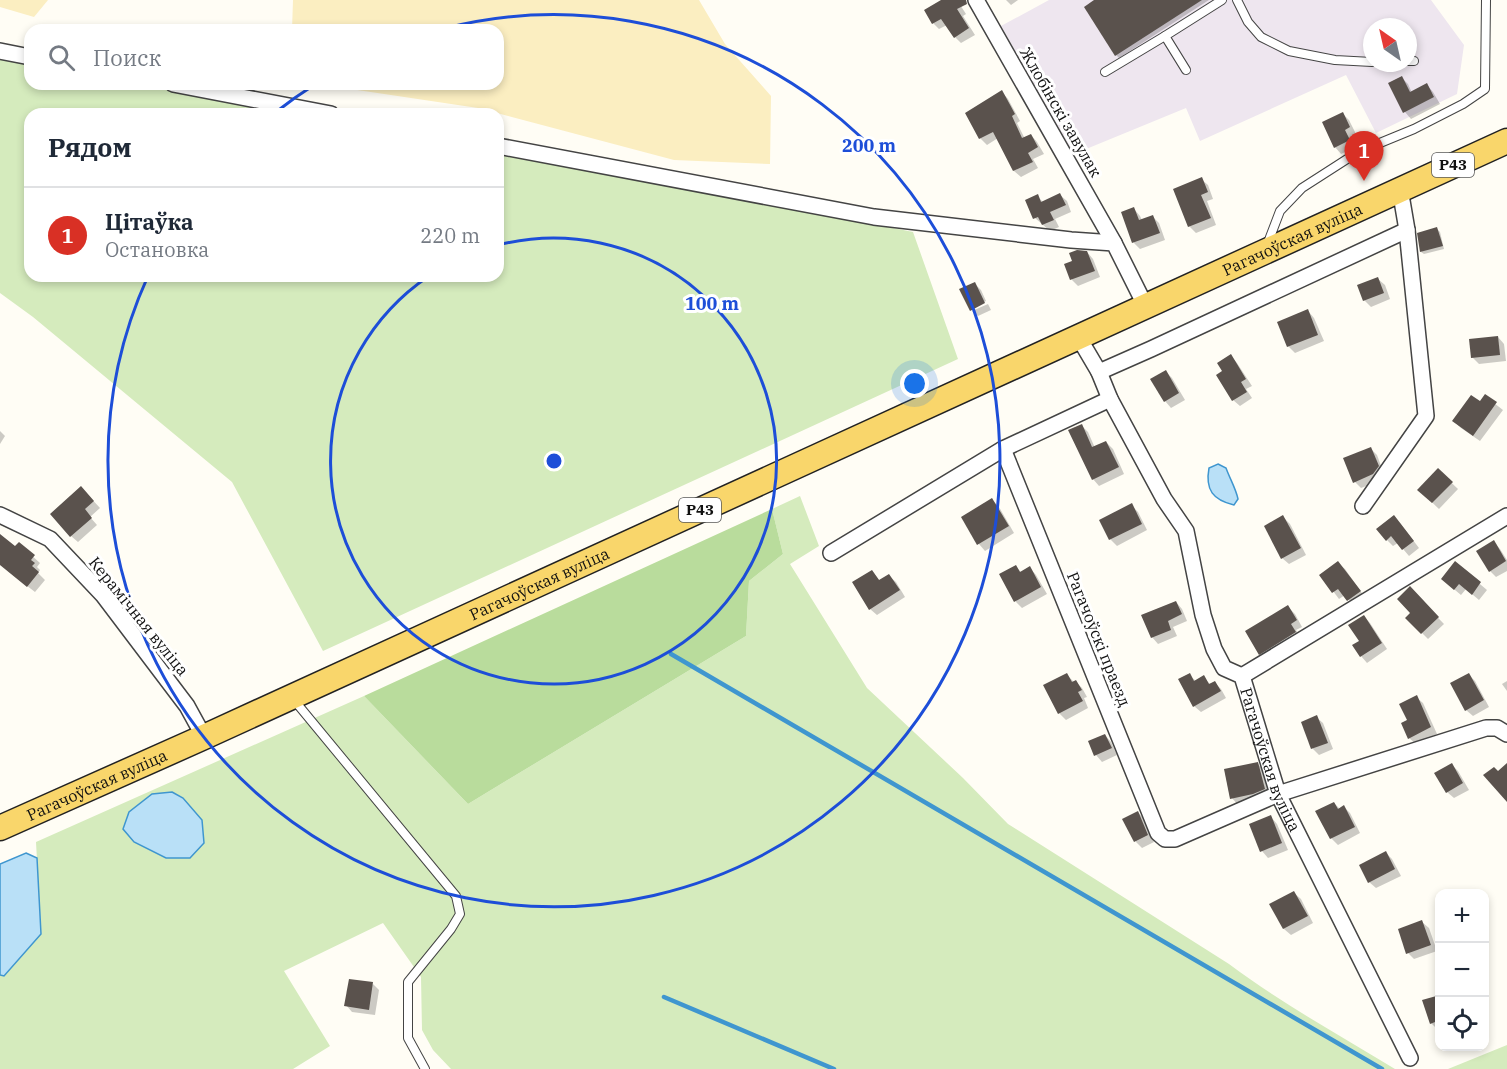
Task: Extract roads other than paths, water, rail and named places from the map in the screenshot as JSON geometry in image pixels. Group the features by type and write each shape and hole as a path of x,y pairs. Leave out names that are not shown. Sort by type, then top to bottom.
{"main road":[{"name":"Рагачоўская вуліца","path":"0,828 204,737 1507,141"}],"street":[{"name":"Жлобінскі завулак","path":"976,0 1114,243 1146,307"},
{"path":"0,51 24,56"},
{"path":"205,90 299,108"},
{"path":"504,147 874,217 1114,243"},
{"path":"1363,506 1426,416 1407,230 1400,189"},
{"path":"1099,372 1407,230"},
{"name":"Рагачоўская вуліца","path":"1079,338 1099,372 1110,399 1164,499 1186,531 1203,615 1214,649 1224,668 1242,676 1278,794 1410,1058"},
{"path":"831,553 1003,449 1110,399"},
{"name":"Рагачоўскі праезд","path":"1003,449 1158,833 1165,838 1175,839 1278,794"},
{"name":"Керамічная вуліца","path":"0,515 50,539 103,595 187,706 204,737"},
{"path":"1242,676 1507,516"},
{"path":"1278,794 1486,728 1497,728 1507,734"}],"lane":[{"path":"1105,72 1222,0"},
{"path":"1237,0 1248,22 1262,37 1288,51 1335,60 1363,62"},
{"path":"1265,252 1280,210 1302,188 1358,152 1414,129 1485,89 1486,0"},
{"path":"1165,36 1186,70"},
{"path":"291,697 456,896 460,914 451,929 408,982 408,1038 425,1069"}],"water":[{"path":"1218,464 1226,468 1234,488 1238,499 1234,505 1216,497 1210,488 1209,468"},
{"path":"172,792 183,798 202,820 204,843 190,858 166,858 134,842 123,829 129,812 152,794"},
{"path":"26,853 37,858 41,934 4,976 0,975 0,864"}],"waterway":[{"path":"671,654 1382,1069"},
{"path":"664,997 834,1069"}],"place":[{"name":"Цітаўка","path":"1364,181"}]}
